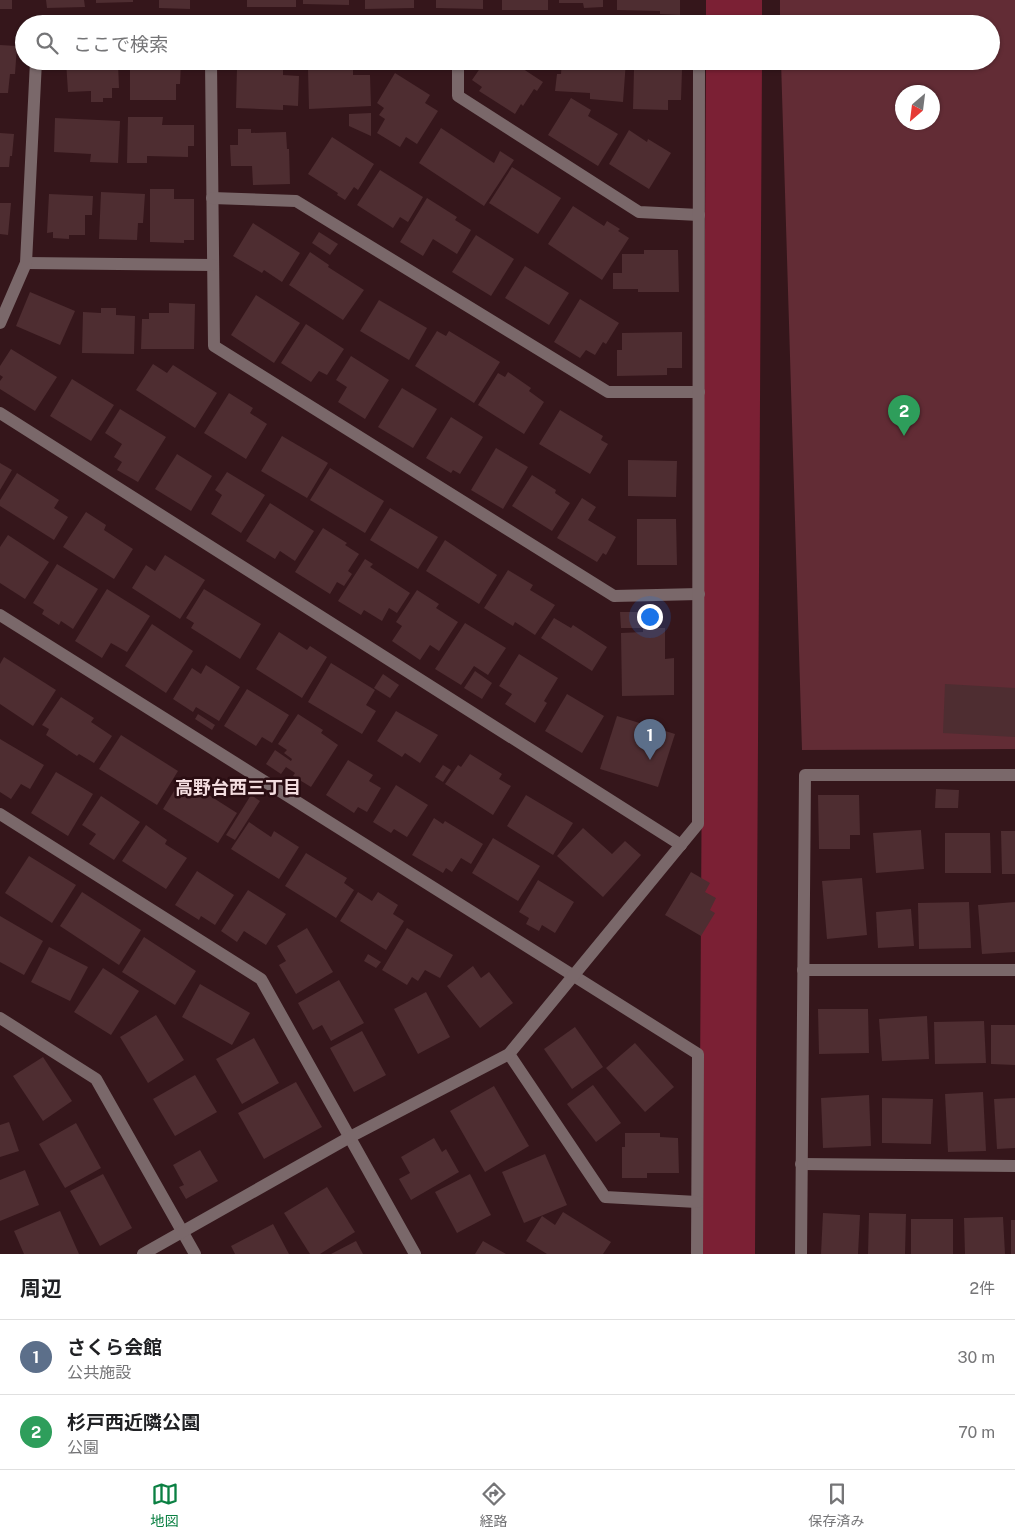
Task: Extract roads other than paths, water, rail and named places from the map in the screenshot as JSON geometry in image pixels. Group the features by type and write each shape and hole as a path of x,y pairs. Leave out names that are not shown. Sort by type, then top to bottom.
{"street":[{"path":"0,323 26,263 36,70"},
{"path":"211,70 214,346 614,596 698,594"},
{"path":"458,70 458,96 639,212 699,215"},
{"path":"143,1254 350,1137 509,1054 698,824 699,70"},
{"path":"212,198 296,201 608,392 699,392"},
{"path":"26,263 212,265"},
{"path":"0,413 681,845"},
{"path":"0,615 698,1054 697,1254"},
{"path":"801,1254 805,775 1015,775"},
{"path":"0,814 261,978 415,1254"},
{"path":"803,970 1015,970"},
{"path":"0,1018 96,1079 195,1254"},
{"path":"509,1054 605,1197 697,1202"},
{"path":"801,1164 1015,1166"}],"waterway":[{"path":"734,0 734,15"},
{"path":"727,1254 734,70"}],"place":[{"name":"杉戸西近隣公園","path":"904,436"},
{"name":"さくら会館","path":"650,760"}],"district":[{"name":"高野台西三丁目","path":"238,788"}]}
